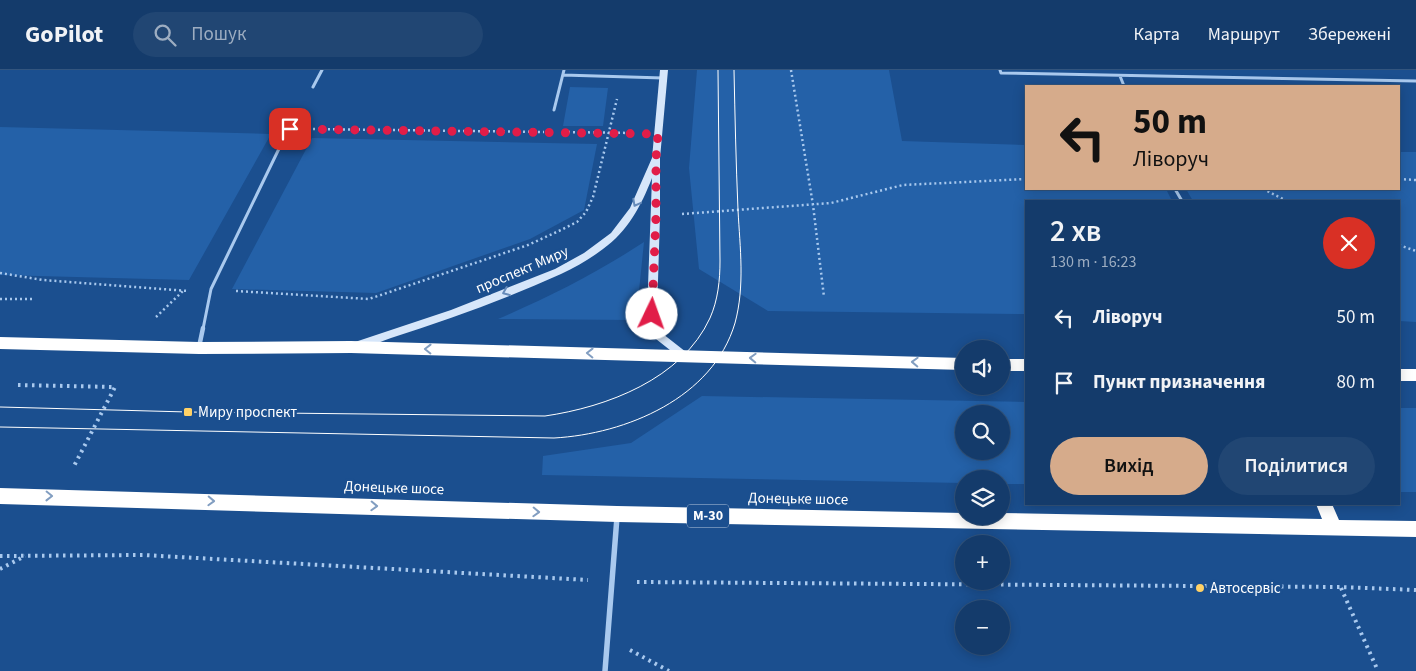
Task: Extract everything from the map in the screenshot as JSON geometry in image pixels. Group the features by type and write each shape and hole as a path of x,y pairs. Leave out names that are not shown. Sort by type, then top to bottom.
{"highway":[{"path":"0,343 199,348 351,347 955,364"},
{"path":"1010,365 1025,365"},
{"path":"1400,374 1416,375"},
{"name":"Донецьке шосе","path":"0,496 617,514 1416,529"},
{"path":"1324,505 1334,527"}],"street":[{"name":"проспект Миру","path":"664,74 656,158 652,314 659,336 683,355"},
{"name":"проспект Миру","path":"351,347 424,324 523,286 581,260 605,242 625,223 639,199 656,158"},
{"path":"605,671 617,514"}],"lane":[{"path":"313,87 322,70"},
{"path":"554,110 564,70"},
{"path":"1000,70 1001,73 1416,81"},
{"path":"562,75 623,77 664,74"},
{"path":"1120,76 1124,85"},
{"path":"199,348 211,289 290,127"}],"path":[{"path":"791,70 813,205 824,297"},
{"path":"0,273 43,280 184,291 211,289 369,299 528,245 577,222 586,212 593,197 623,77"},
{"path":"290,127 549,132"},
{"path":"559,132 658,134"},
{"path":"1400,178 1416,180"},
{"path":"656,216 831,203 903,185 1025,179"},
{"path":"1264,190 1285,200"},
{"path":"1400,245 1416,251"},
{"path":"156,317 184,291"},
{"path":"0,299 32,300"},
{"path":"18,385 115,386 69,475"},
{"path":"0,569 28,554"},
{"path":"0,556 28,554 143,555 613,582 1340,587 1416,590"},
{"path":"1340,587 1378,671"},
{"path":"608,638 669,671"}],"shaded area":[{"path":"697,70 889,70 902,141 1025,145 1025,190 1166,190 1172,200 1025,200 1025,314 768,311 699,269 689,168"},
{"path":"570,87 608,88 603,126 563,126"},
{"path":"0,127 271,134 189,280 0,275"},
{"path":"312,138 597,144 584,210 530,239 376,293 232,289"},
{"path":"1400,152 1416,152 1416,322 1400,321 1400,200 1192,200 1187,190 1400,190"},
{"path":"644,242 636,320 498,319 572,284"},
{"path":"702,396 1025,402 1025,484 1010,484 1010,470 955,470 955,483 542,475 543,456 631,443"},
{"path":"1400,408 1416,408 1416,492 1400,492"}],"tram line":[{"path":"0,407 188,412 545,416 569,412 617,397 662,373 681,358 697,339 710,318 715,304 719,283 720,261 718,70"},
{"path":"0,427 554,438 610,429 637,420 663,407 687,391 708,372 724,349 735,323 740,295 741,267 734,70"}],"place":[{"name":"Миру проспект","path":"188,412"},
{"name":"Автосервіс","path":"1200,588"}],"route":[{"path":"290,129 658,134 652,314"}]}
